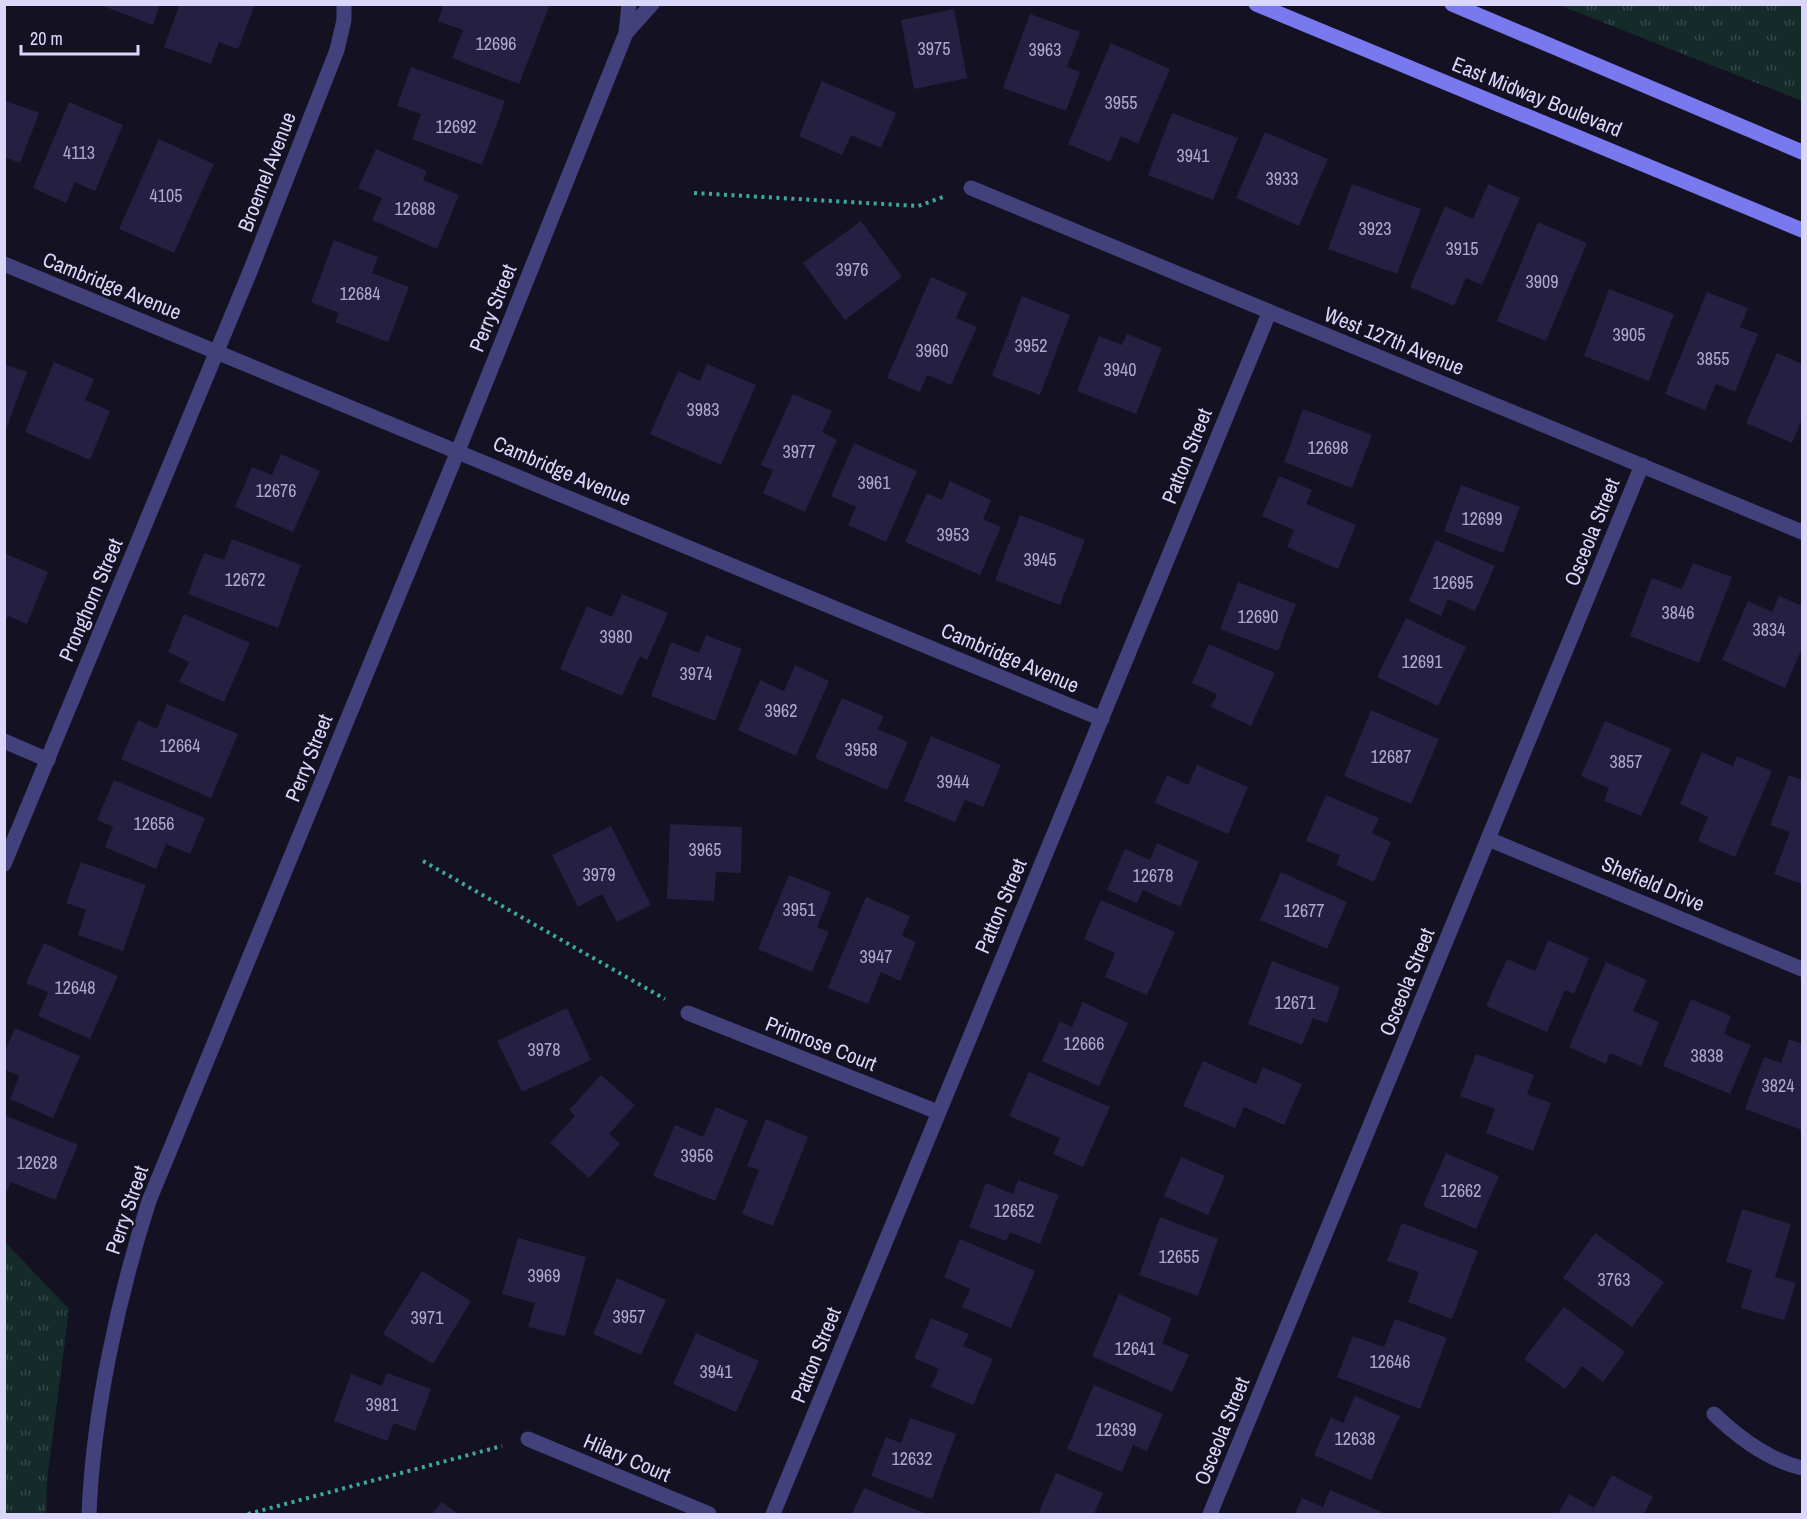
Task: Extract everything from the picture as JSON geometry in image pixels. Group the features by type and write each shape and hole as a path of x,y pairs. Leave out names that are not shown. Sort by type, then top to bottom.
{"main road":[{"name":"East Midway Boulevard","path":"1256,4 1803,230"},
{"path":"1452,4 1803,152"}],"street":[{"name":"Broemel Avenue","path":"217,352 337,50 344,20 344,4"},
{"name":"Perry Street","path":"89,1515 94,1445 129,1263 149,1201 458,451 626,33 629,4"},
{"name":"Perry Street","path":"626,33 652,4"},
{"name":"West 127th Avenue","path":"971,188 1803,532"},
{"name":"Cambridge Avenue","path":"4,264 1102,719"},
{"name":"Patton Street","path":"773,1515 1269,313"},
{"name":"Pronghorn Street","path":"4,864 217,352"},
{"name":"Osceola Street","path":"1210,1515 1642,465"},
{"path":"4,741 48,760"},
{"name":"Shefield Drive","path":"1488,838 1803,969"},
{"name":"Primrose Court","path":"688,1013 938,1112"},
{"path":"1714,1414 1734,1433 1766,1454 1803,1468"},
{"name":"Hilary Court","path":"528,1439 709,1515"}],"path":[{"path":"694,193 918,206 971,188"},
{"path":"423,861 688,1013"},
{"path":"248,1515 528,1439"}],"green space":[{"path":"1559,5 1802,5 1802,101"},
{"path":"4,1241 69,1309 47,1480 46,1514 5,1514"}],"building":[{"path":"98,4 160,4 153,25"},
{"path":"180,4 255,4 238,49 219,42 211,64 164,47"},
{"path":"444,4 550,4 519,84 452,58 463,30 438,21"},
{"path":"954,9 967,78 914,89 901,20"},
{"path":"1030,14 1080,32 1067,67 1080,72 1066,111 1003,88"},
{"path":"1111,43 1170,69 1138,144 1121,136 1110,162 1068,144"},
{"path":"411,67 505,101 482,165 412,139 421,114 397,106"},
{"path":"822,81 896,113 881,148 851,135 842,155 799,136"},
{"path":"4,100 39,113 20,163 4,157"},
{"path":"69,102 123,125 95,191 75,182 66,203 33,188"},
{"path":"1172,113 1238,138 1213,200 1148,175"},
{"path":"1265,132 1328,159 1299,226 1236,198"},
{"path":"159,139 214,164 174,253 119,229"},
{"path":"376,149 427,171 423,180 459,195 437,249 372,220 382,198 358,188"},
{"path":"1352,184 1421,209 1397,274 1328,249"},
{"path":"1488,184 1520,198 1482,285 1466,278 1454,306 1410,287 1445,206 1473,219"},
{"path":"861,221 902,277 845,320 803,263"},
{"path":"1538,222 1587,243 1546,341 1497,321"},
{"path":"334,240 378,257 372,273 409,287 388,342 335,322 339,313 311,302"},
{"path":"931,277 967,293 956,318 977,327 951,385 927,375 920,392 887,378"},
{"path":"1609,289 1674,314 1649,381 1584,356"},
{"path":"1707,292 1748,308 1740,327 1758,334 1735,392 1716,384 1705,410 1665,394"},
{"path":"1022,296 1070,315 1040,395 992,376"},
{"path":"1127,334 1162,348 1136,414 1077,391 1099,336 1122,345"},
{"path":"1777,353 1802,364 1802,419 1792,443 1746,423"},
{"path":"54,362 94,379 85,400 110,411 90,460 25,432"},
{"path":"4,364 27,372 5,433 4,433"},
{"path":"707,364 756,385 721,465 650,434 678,371 700,381"},
{"path":"793,394 832,411 822,432 837,440 805,512 763,493 773,470 761,465"},
{"path":"1303,409 1372,435 1352,488 1284,462"},
{"path":"854,443 917,471 886,542 848,525 856,507 831,496"},
{"path":"281,454 320,471 293,532 235,507 252,467 272,475"},
{"path":"1279,476 1312,490 1306,504 1356,525 1338,569 1287,547 1294,530 1262,516"},
{"path":"950,481 991,500 983,519 1001,527 980,575 905,542 927,493 942,500"},
{"path":"1461,485 1520,507 1503,553 1444,531"},
{"path":"1020,515 1085,540 1060,605 995,580"},
{"path":"232,539 301,565 278,628 188,594 204,553 224,560"},
{"path":"1436,540 1495,566 1475,611 1448,599 1441,616 1409,601"},
{"path":"4,553 48,572 27,624 8,616 4,623"},
{"path":"1693,563 1732,577 1699,663 1630,636 1652,578 1682,589"},
{"path":"1238,582 1296,604 1278,651 1220,629"},
{"path":"622,594 668,613 647,660 640,656 622,696 560,669 587,606 612,617"},
{"path":"1779,596 1802,606 1802,648 1785,688 1722,660 1748,601 1772,612"},
{"path":"184,614 250,643 224,702 179,682 189,662 168,652"},
{"path":"1406,618 1466,647 1438,706 1377,677"},
{"path":"706,635 742,649 715,721 651,696 671,642 699,653"},
{"path":"1209,644 1275,673 1251,726 1211,707 1217,694 1192,683"},
{"path":"795,665 829,681 796,756 738,730 760,680 784,691"},
{"path":"842,698 884,716 878,729 908,742 887,790 815,758"},
{"path":"167,704 238,734 211,798 121,759 138,720 157,729"},
{"path":"1371,710 1439,739 1411,804 1344,776"},
{"path":"1605,721 1671,749 1641,816 1604,801 1609,788 1581,776"},
{"path":"931,736 1001,765 983,807 965,800 955,822 904,801"},
{"path":"1702,752 1733,766 1737,756 1772,771 1735,857 1698,841 1708,817 1680,804"},
{"path":"1197,765 1248,787 1228,834 1155,803 1167,775 1188,785"},
{"path":"1789,775 1802,780 1802,884 1774,874 1790,832 1770,825"},
{"path":"114,780 205,818 190,854 166,844 156,869 105,847 113,827 97,820"},
{"path":"1326,795 1379,818 1372,833 1391,842 1374,882 1336,865 1340,855 1306,841"},
{"path":"670,824 742,827 741,873 716,872 714,901 667,899"},
{"path":"611,826 651,905 617,922 602,894 578,907 552,855"},
{"path":"1157,843 1199,862 1180,907 1143,890 1137,903 1107,890 1125,849 1150,860"},
{"path":"81,862 146,885 123,951 78,935 86,910 66,903"},
{"path":"1281,872 1347,902 1327,949 1260,920"},
{"path":"789,875 831,892 817,927 829,932 812,972 758,949"},
{"path":"866,897 910,916 902,936 916,942 900,981 881,972 868,1004 828,988"},
{"path":"1101,900 1175,932 1147,995 1105,977 1115,953 1084,939"},
{"path":"1548,940 1589,958 1574,994 1565,990 1547,1032 1486,1006 1507,959 1535,971"},
{"path":"44,943 118,976 90,1039 38,1016 48,992 26,983"},
{"path":"1272,961 1340,987 1327,1023 1313,1018 1302,1045 1248,1024"},
{"path":"1606,962 1647,980 1633,1011 1659,1022 1641,1066 1610,1053 1606,1064 1569,1047"},
{"path":"1691,999 1731,1016 1724,1034 1751,1045 1730,1094 1663,1066"},
{"path":"1083,1002 1128,1023 1099,1086 1042,1061 1060,1021 1072,1027"},
{"path":"567,1008 591,1060 522,1092 497,1041"},
{"path":"15,1028 80,1056 53,1118 10,1099 19,1076 5,1070 5,1051"},
{"path":"1789,1039 1802,1044 1802,1130 1745,1109 1764,1057 1781,1063"},
{"path":"1476,1054 1534,1075 1527,1094 1551,1103 1533,1151 1486,1133 1495,1109 1460,1096"},
{"path":"1203,1061 1256,1084 1263,1067 1302,1084 1284,1125 1244,1107 1235,1128 1183,1106"},
{"path":"1029,1072 1110,1107 1083,1167 1053,1154 1060,1138 1009,1116"},
{"path":"601,1075 635,1105 609,1134 620,1144 589,1178 550,1143 575,1116 569,1110"},
{"path":"716,1107 748,1121 715,1201 653,1176 675,1125 703,1137"},
{"path":"4,1115 78,1145 55,1200 11,1182 4,1197"},
{"path":"766,1119 808,1137 773,1226 742,1214 759,1170 747,1166"},
{"path":"1446,1153 1499,1176 1476,1229 1423,1206"},
{"path":"1181,1157 1225,1176 1208,1215 1164,1196"},
{"path":"1018,1180 1059,1195 1040,1244 1010,1232 1006,1241 969,1227 986,1183 1013,1194"},
{"path":"1742,1209 1791,1224 1775,1277 1796,1283 1784,1320 1741,1308 1752,1270 1726,1262"},
{"path":"1160,1217 1218,1239 1198,1296 1139,1275"},
{"path":"1402,1223 1478,1251 1452,1319 1408,1302 1419,1272 1387,1261"},
{"path":"1595,1233 1664,1282 1632,1327 1563,1278"},
{"path":"518,1238 586,1257 565,1336 528,1327 535,1303 502,1294"},
{"path":"960,1239 1035,1271 1011,1328 962,1307 970,1289 944,1277"},
{"path":"422,1271 471,1301 433,1364 383,1334"},
{"path":"617,1278 666,1300 641,1355 593,1334"},
{"path":"1119,1294 1172,1318 1162,1343 1189,1355 1172,1392 1092,1356"},
{"path":"1564,1307 1625,1352 1603,1382 1582,1366 1565,1389 1524,1359"},
{"path":"931,1318 969,1334 963,1346 993,1359 973,1405 931,1387 939,1369 914,1358"},
{"path":"1395,1319 1447,1338 1420,1409 1337,1377 1353,1336 1384,1347"},
{"path":"696,1333 759,1361 736,1412 673,1384"},
{"path":"387,1373 431,1389 415,1431 394,1423 387,1441 334,1421 351,1374 382,1386"},
{"path":"1094,1385 1163,1414 1147,1451 1133,1445 1122,1472 1067,1449"},
{"path":"1355,1396 1400,1416 1371,1480 1314,1455 1331,1417 1343,1423"},
{"path":"910,1418 956,1434 932,1499 871,1476 886,1437 901,1443"},
{"path":"1056,1473 1103,1493 1094,1514 1038,1514"},
{"path":"1612,1475 1653,1497 1644,1514 1558,1514 1569,1494 1594,1508"},
{"path":"864,1488 926,1514 852,1514"},
{"path":"1330,1490 1382,1512 1381,1514 1295,1514 1302,1498 1323,1507"},
{"path":"442,1502 458,1514 432,1514"}]}
